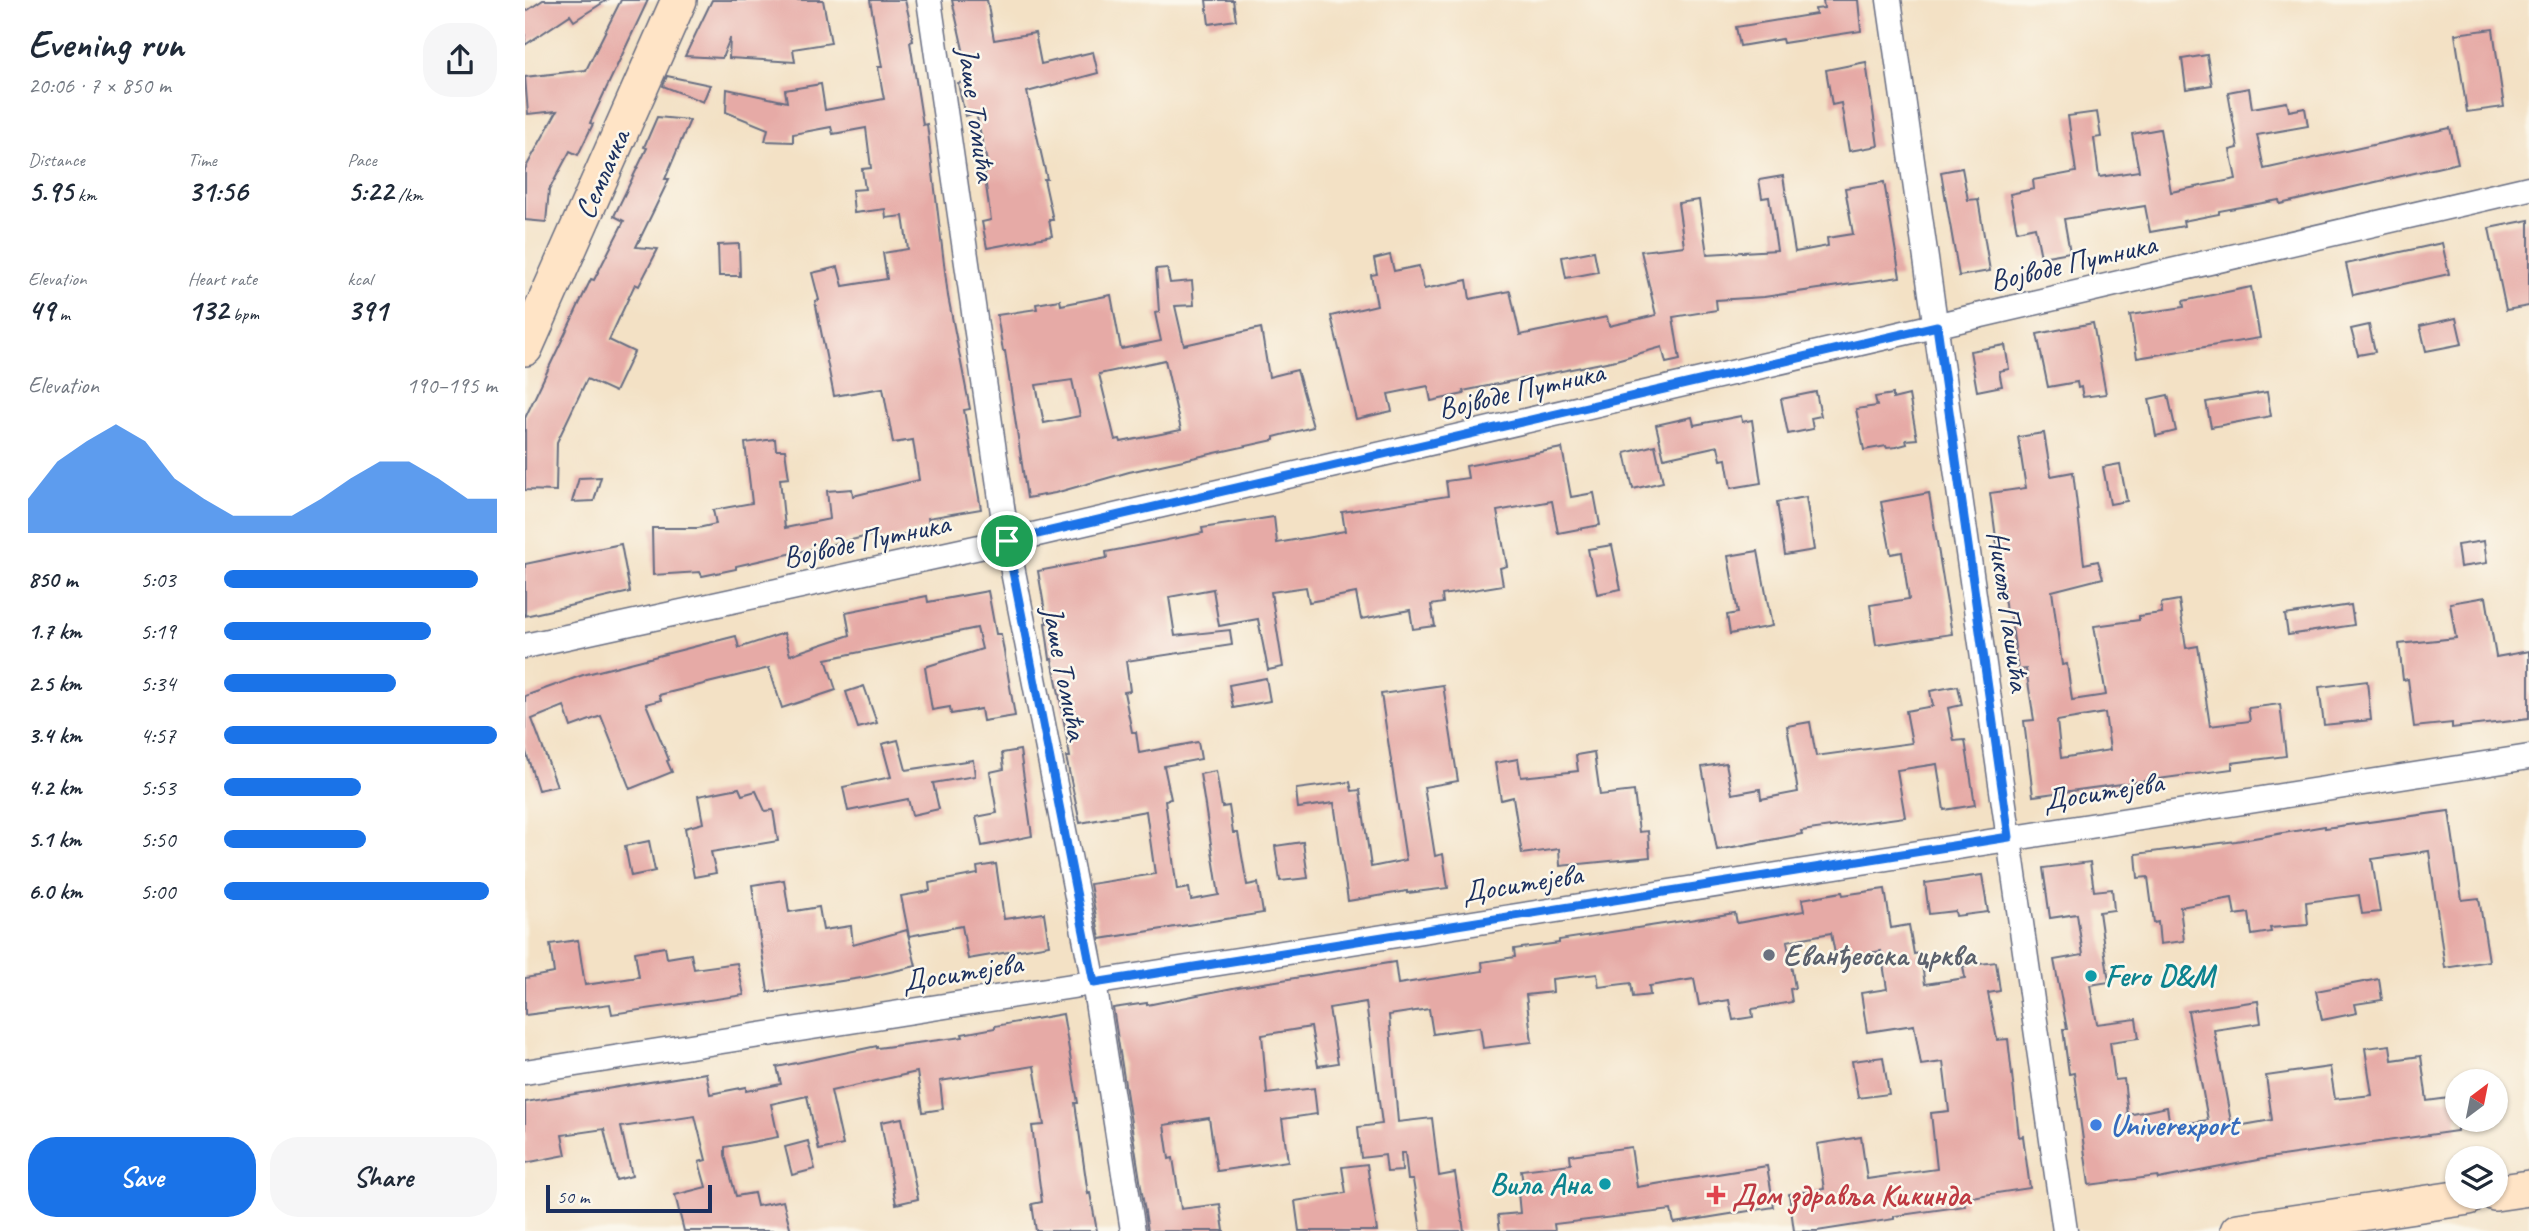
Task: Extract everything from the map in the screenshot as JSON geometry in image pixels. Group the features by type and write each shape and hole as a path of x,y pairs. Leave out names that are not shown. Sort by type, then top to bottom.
{"main road":[{"name":"Семлачка","path":"525,348 679,0"},
{"path":"2508,1191 2529,1188"},
{"path":"2238,1231 2445,1201"}],"street":[{"name":"Јаше Томића","path":"929,0 1007,541 1094,983 1133,1231"},
{"name":"Николе Пашића","path":"1889,0 2065,1231"},
{"name":"Војводе Путника","path":"525,646 1007,541 2529,188"},
{"name":"Доситејева","path":"525,1072 2529,757"}],"building":[{"path":"543,0 607,0 574,21 570,15 525,45 525,12"},
{"path":"621,0 648,0 590,123 593,124 578,155 570,151 549,190 546,222 525,220 525,169 557,111 528,114 525,77 586,70"},
{"path":"712,0 823,0 831,43 793,49 795,62 729,58 730,38 722,58 685,56"},
{"path":"870,0 905,0 909,17 913,41 910,42 923,125 927,124 948,296 970,409 964,410 981,509 928,518 930,528 874,542 873,535 702,576 700,572 653,575 652,528 698,528 716,524 713,510 752,503 745,443 775,439 776,450 785,450 789,478 780,479 785,528 830,519 827,491 852,489 853,496 919,480 913,440 893,443 883,388 834,396 815,301 819,300 812,273 838,267 843,286 887,279 883,253 908,249 903,216 886,218 885,209 854,213 852,190 865,189 862,169 871,168 866,128 833,134 831,127 793,134 793,142 765,141 768,129 726,112 727,89 787,102 785,90 821,84 825,110 884,99 878,67 882,67"},
{"path":"952,0 987,0 994,40 1035,33 1041,64 1093,52 1098,73 1027,92 1047,179 1044,179 1053,220 1049,220 1052,236 987,248 982,222 991,220 984,172 989,171 976,113 965,116 958,83 970,81"},
{"path":"1206,0 1233,0 1236,20 1209,24"},
{"path":"1823,0 1858,0 1861,31 1783,43 1782,39 1740,46 1736,27 1816,14 1815,9 1824,8"},
{"path":"2493,29 2504,107 2467,112 2455,34"},
{"path":"2207,55 2212,85 2186,89 2182,59"},
{"path":"1866,62 1878,146 1849,151 1841,103 1832,105 1826,70"},
{"path":"667,76 710,85 703,102 663,86"},
{"path":"2249,88 2252,108 2287,102 2289,111 2305,108 2308,126 2257,135 2264,169 2450,128 2458,163 2280,204 2279,200 2219,211 2219,214 2183,221 2184,226 2150,232 2145,206 2064,219 2070,252 2041,257 2035,227 2017,231 2010,194 2034,189 2033,180 2076,172 2068,116 2097,112 2101,137 2094,138 2099,177 2139,171 2132,134 2160,129 2171,192 2236,179 2230,150 2238,148 2228,92"},
{"path":"657,117 690,120 665,179 669,179 636,247 658,249 639,286 635,284 609,340 634,352 615,392 587,379 557,442 556,491 525,490 525,418 591,279 594,280 624,221 614,216 647,148 644,147"},
{"path":"1962,168 1968,200 1978,199 1990,271 1959,276 1941,172"},
{"path":"1783,176 1795,252 1828,246 1827,238 1853,234 1845,188 1884,182 1900,277 1764,297 1716,300 1717,310 1673,317 1680,360 1666,363 1662,347 1616,360 1463,391 1464,394 1431,401 1428,386 1388,394 1392,411 1356,419 1331,316 1377,305 1371,275 1377,274 1374,259 1390,255 1394,271 1419,266 1424,289 1467,280 1470,299 1510,291 1520,335 1607,317 1609,326 1656,315 1641,251 1684,246 1678,203 1699,200 1707,254 1777,250 1769,197 1762,198 1759,180"},
{"path":"2529,220 2529,306 2506,310 2489,228"},
{"path":"2442,243 2449,274 2353,295 2346,264"},
{"path":"739,244 740,276 719,276 718,245"},
{"path":"1594,251 1598,272 1566,278 1562,257"},
{"path":"1167,268 1170,283 1192,281 1194,305 1175,306 1184,345 1261,328 1269,377 1297,370 1313,427 1274,437 1274,440 1027,498 997,315 1037,309 1036,304 1060,300 1061,305 1111,295 1121,349 1161,341 1155,313 1159,312 1156,269","holes":["1165,360 1181,430 1121,442 1120,439 1115,440 1099,374","1072,380 1080,416 1044,423 1036,385"]},
{"path":"2251,287 2260,338 2137,358 2130,315 2184,307 2183,301"},
{"path":"2456,318 2462,344 2426,351 2420,326"},
{"path":"2093,323 2106,394 2083,397 2077,382 2048,387 2037,334"},
{"path":"2369,325 2375,352 2358,355 2351,329"},
{"path":"2005,345 2009,369 1999,371 2002,386 1977,391 1970,351"},
{"path":"1816,392 1821,416 1811,418 1813,429 1788,434 1781,399"},
{"path":"2267,392 2271,416 2211,427 2206,402"},
{"path":"1893,394 1893,399 1909,395 1917,439 1906,440 1907,444 1896,447 1864,450 1856,409 1877,406 1875,397"},
{"path":"2168,395 2176,431 2156,436 2149,399"},
{"path":"1741,416 1742,422 1752,420 1761,483 1731,488 1726,459 1721,460 1718,446 1664,458 1656,425 1692,417 1694,425"},
{"path":"2044,433 2051,476 2073,472 2084,564 2098,561 2103,578 2052,591 2062,665 2067,664 2072,700 2106,695 2094,626 2139,620 2139,616 2162,613 2161,603 2179,600 2186,648 2198,646 2210,726 2250,721 2248,708 2280,704 2286,756 2232,763 2232,769 2033,796 2024,721 2034,720 2026,669 2018,670 2010,612 2006,612 1990,493 2026,488 2018,437","holes":["2105,713 2110,750 2061,758 2057,721"]},
{"path":"1655,445 1663,482 1633,489 1625,453"},
{"path":"1562,448 1571,497 1594,493 1600,525 1558,533 1552,501 1497,511 1507,566 1500,568 1503,585 1442,595 1443,603 1431,605 1435,626 1413,629 1410,610 1361,619 1356,593 1309,602 1306,587 1271,592 1283,667 1268,670 1258,619 1219,626 1213,589 1169,597 1175,636 1230,630 1232,645 1126,661 1130,691 1124,692 1132,732 1136,732 1139,753 1198,742 1201,759 1164,766 1171,799 1165,800 1177,890 1189,888 1191,900 1219,895 1200,774 1216,771 1222,807 1229,806 1233,833 1238,833 1247,885 1258,883 1263,913 1100,939 1090,884 1155,874 1146,811 1080,823 1066,757 1070,757 1050,659 1038,571 1107,558 1106,552 1203,533 1202,528 1274,517 1277,543 1345,531 1342,512 1448,496 1446,481 1468,478 1466,466"},
{"path":"2120,464 2127,501 2110,504 2103,467"},
{"path":"601,477 594,501 572,502 579,478"},
{"path":"1929,493 1952,634 1876,645 1870,605 1909,599 1902,552 1891,554 1881,502"},
{"path":"1806,497 1814,550 1785,555 1777,502"},
{"path":"2484,541 2487,563 2460,567 2457,545"},
{"path":"621,544 630,592 525,616 525,564"},
{"path":"1612,545 1621,589 1597,594 1588,549"},
{"path":"1758,551 1772,626 1730,634 1727,615 1738,613 1728,556"},
{"path":"988,591 996,634 1001,634 1015,716 983,721 981,709 951,714 950,707 932,710 925,667 982,649 977,628 826,659 836,690 782,708 769,668 659,695 661,700 646,704 672,772 630,789 601,716 571,727 564,706 532,719 557,786 538,790 525,749 525,696 583,675 736,636 739,648 784,633 790,655 850,635 846,612 927,596 928,602"},
{"path":"2486,597 2496,657 2529,651 2529,719 2452,728 2452,723 2414,727 2408,679 2403,680 2399,644 2456,638 2450,603"},
{"path":"2351,605 2354,625 2288,635 2285,615"},
{"path":"1266,678 1270,701 1233,708 1229,685"},
{"path":"2367,681 2371,720 2324,725 2319,687"},
{"path":"1443,685 1458,781 1424,787 1435,856 1443,854 1448,888 1407,891 1348,901 1334,803 1298,808 1296,789 1350,782 1352,791 1360,790 1371,867 1406,860 1381,694"},
{"path":"864,686 877,723 858,728 846,692"},
{"path":"1958,686 1962,705 1948,708 1954,741 1965,740 1975,805 1944,810 1937,764 1897,770 1905,817 1801,831 1802,834 1717,850 1702,767 1726,763 1732,794 1760,789 1761,799 1798,792 1787,726 1810,722 1816,756 1912,743 1906,711 1933,706 1930,691"},
{"path":"898,740 906,770 973,760 975,776 933,783 939,809 912,815 908,799 848,811 843,787 891,777 882,744"},
{"path":"1020,750 1032,836 982,846 976,817 997,813 990,772 1004,769 1002,753"},
{"path":"1594,752 1600,795 1634,791 1639,832 1648,831 1650,857 1560,866 1559,849 1522,854 1513,797 1501,800 1495,763 1518,759 1521,777 1578,771 1576,755"},
{"path":"739,788 742,795 756,791 765,811 773,810 778,841 711,852 716,873 694,877 685,828 703,823 698,796"},
{"path":"2449,811 2462,900 2479,898 2489,961 2445,968 2429,851 2372,859 2380,912 2362,914 2359,895 2306,902 2308,925 2270,928 2271,932 2252,935 2249,913 2235,915 2232,898 2180,907 2184,941 2160,944 2158,922 2154,923 2148,877 2138,878 2136,854"},
{"path":"649,841 655,871 631,876 625,846"},
{"path":"1303,842 1308,878 1280,881 1275,846"},
{"path":"2090,862 2094,891 2112,889 2114,910 2099,912 2109,982 2090,985 2097,1024 2136,1019 2139,1038 2110,1042 2115,1080 2124,1079 2128,1115 2167,1107 2170,1126 2208,1120 2188,1011 2258,1001 2261,1023 2214,1030 2232,1127 2272,1120 2266,1076 2330,1067 2335,1099 2372,1095 2365,1048 2390,1045 2392,1060 2421,1056 2427,1101 2445,1099 2445,1132 2450,1132 2268,1158 2158,1179 2157,1176 2089,1185 2074,1073 2069,1074 2063,1029 2067,1029 2054,960 2083,955 2077,914 2050,918 2043,868"},
{"path":"996,864 1004,919 1044,913 1049,945 968,959 962,926 909,936 901,896 930,891 929,883 978,874 977,867"},
{"path":"1982,875 1988,912 1956,916 1955,911 1929,914 1925,883"},
{"path":"784,880 789,912 819,907 823,930 851,926 853,945 907,930 916,966 868,977 768,992 752,885"},
{"path":"1885,889 1891,928 1909,925 1914,954 1920,953 1925,984 1965,978 1963,966 1996,962 2000,991 1988,993 1997,1040 2008,1039 2019,1137 2023,1136 2030,1188 1964,1198 1965,1206 1894,1216 1894,1219 1817,1231 1794,1231 1789,1194 1824,1189 1817,1144 1861,1137 1867,1179 1937,1169 1931,1113 1949,1111 1943,1062 1921,1065 1914,1025 1867,1032 1861,993 1887,989 1881,951 1836,959 1831,933 1787,941 1795,988 1790,989 1792,1002 1752,1009 1753,1017 1733,1020 1729,1000 1699,1005 1694,979 1649,986 1650,995 1633,997 1631,983 1599,987 1597,974 1552,979 1553,992 1526,995 1532,1042 1483,1048 1480,1027 1433,1034 1429,1009 1389,1015 1398,1122 1432,1118 1439,1176 1455,1173 1464,1231 1421,1231 1413,1180 1408,1180 1405,1153 1401,1153 1402,1171 1387,1172 1385,1155 1361,1158 1358,1127 1382,1124 1366,1002 1329,1008 1338,1063 1318,1066 1311,1027 1262,1035 1267,1094 1314,1088 1317,1114 1282,1119 1288,1161 1217,1171 1209,1118 1164,1125 1169,1159 1173,1158 1181,1209 1220,1204 1224,1231 1148,1231 1113,1008 1147,1005 1238,987 1395,962 1398,984 1483,971 1482,962 1515,957 1514,949 1735,913 1737,923 1804,911 1802,899 1842,892 1843,895"},
{"path":"578,940 585,985 639,977 635,952 665,947 667,958 691,954 694,969 737,963 744,995 612,1014 610,1004 525,1015 525,978 554,973 550,944"},
{"path":"2379,979 2382,1000 2355,1004 2357,1013 2322,1020 2316,991"},
{"path":"1063,1014 1078,1103 1075,1103 1088,1194 1090,1193 1097,1231 1036,1231 1032,1204 1042,1202 1032,1126 1044,1125 1034,1066 940,1081 943,1109 923,1112 917,1072 831,1091 843,1145 819,1150 807,1096 771,1104 778,1137 725,1147 725,1155 736,1196 754,1193 757,1206 783,1201 791,1231 684,1231 675,1195 706,1187 699,1162 706,1160 695,1116 621,1127 632,1176 616,1180 604,1129 562,1135 566,1155 525,1163 525,1102 706,1073 710,1094 746,1087 746,1091 781,1084 777,1067 877,1046 963,1037 962,1034 995,1026"},
{"path":"1883,1057 1889,1094 1858,1098 1852,1061"},
{"path":"902,1118 918,1199 896,1204 881,1122"},
{"path":"808,1141 815,1169 792,1175 785,1147"},
{"path":"1631,1147 1637,1187 1767,1166 1774,1207 1674,1223 1671,1210 1554,1224 1555,1231 1500,1231 1498,1215 1520,1213 1518,1192 1524,1191 1521,1170 1571,1164 1570,1155"},
{"path":"1367,1164 1377,1231 1299,1231 1295,1201 1346,1193 1342,1167"}],"place":[{"name":"Еванђеоска црква","path":"1769,955"},
{"name":"Fero D&M","path":"2091,976"},
{"name":"Univerexport","path":"2096,1125"},
{"name":"Вила Ана","path":"1605,1184"},
{"name":"Дом здравља Кикинда","path":"1716,1195"}],"route":[{"path":"1937,326 2009,837 1094,983 1007,541 1937,326"}]}
